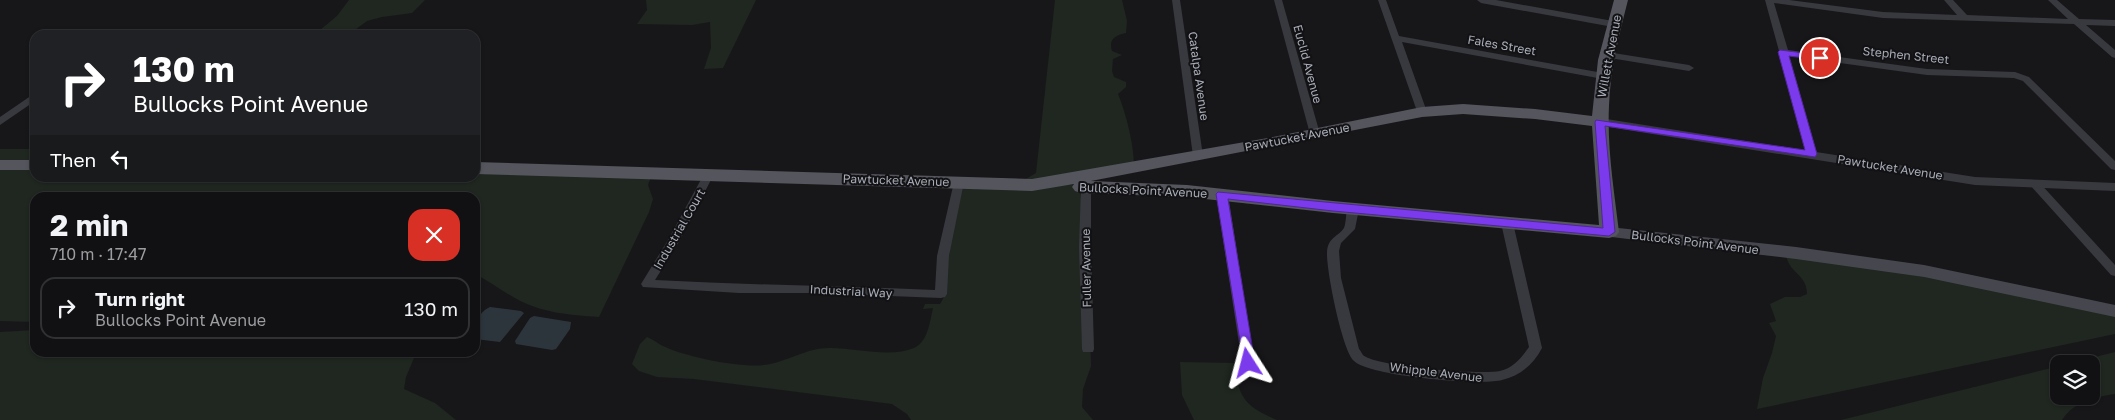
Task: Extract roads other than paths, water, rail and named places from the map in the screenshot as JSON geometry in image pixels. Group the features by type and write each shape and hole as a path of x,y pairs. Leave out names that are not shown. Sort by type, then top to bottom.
{"main road":[{"name":"Willett Avenue","path":"1609,232 1600,122 1603,76 1613,24 1621,0"},
{"name":"Pawtucket Avenue","path":"1085,182 1140,166 1422,112 1463,109 1535,114 1600,122"},
{"path":"0,165 30,165"},
{"path":"1140,166 1143,188"},
{"name":"Pawtucket Avenue","path":"480,168 1032,185"},
{"name":"Bullocks Point Avenue","path":"1032,185 1085,182 1222,194 1353,209 1609,232 1796,253 1924,271 2115,311"}],"street":[{"name":"Catalpa Avenue","path":"1176,0 1198,156"},
{"name":"Euclid Avenue","path":"1278,0 1314,134"},
{"path":"1382,0 1422,112"},
{"path":"1481,0 1613,24"},
{"path":"1812,154 1769,0 1883,15 2115,24"},
{"path":"1948,0 1964,17"},
{"path":"2052,0 2115,55"},
{"name":"Fales Street","path":"1396,38 1603,76"},
{"name":"Stephen Street","path":"1783,52 1926,72 2015,74 2026,79 2115,167"},
{"path":"1607,55 1689,68"},
{"path":"0,122 30,100"},
{"name":"Pawtucket Avenue","path":"1600,122 1975,181 2115,187"},
{"name":"Industrial Court","path":"647,284 674,240 709,174"},
{"name":"Industrial Way","path":"647,284 739,289 813,289 941,294 944,256 959,182"},
{"name":"Fuller Avenue","path":"1085,182 1088,349"},
{"path":"2034,183 2115,272"},
{"path":"1222,194 1248,363"},
{"name":"Whipple Avenue","path":"1353,209 1349,229 1336,241 1333,251 1335,278 1353,349 1358,358 1372,364 1435,374 1487,378 1501,376 1519,369 1525,364 1536,348 1507,223"}]}
